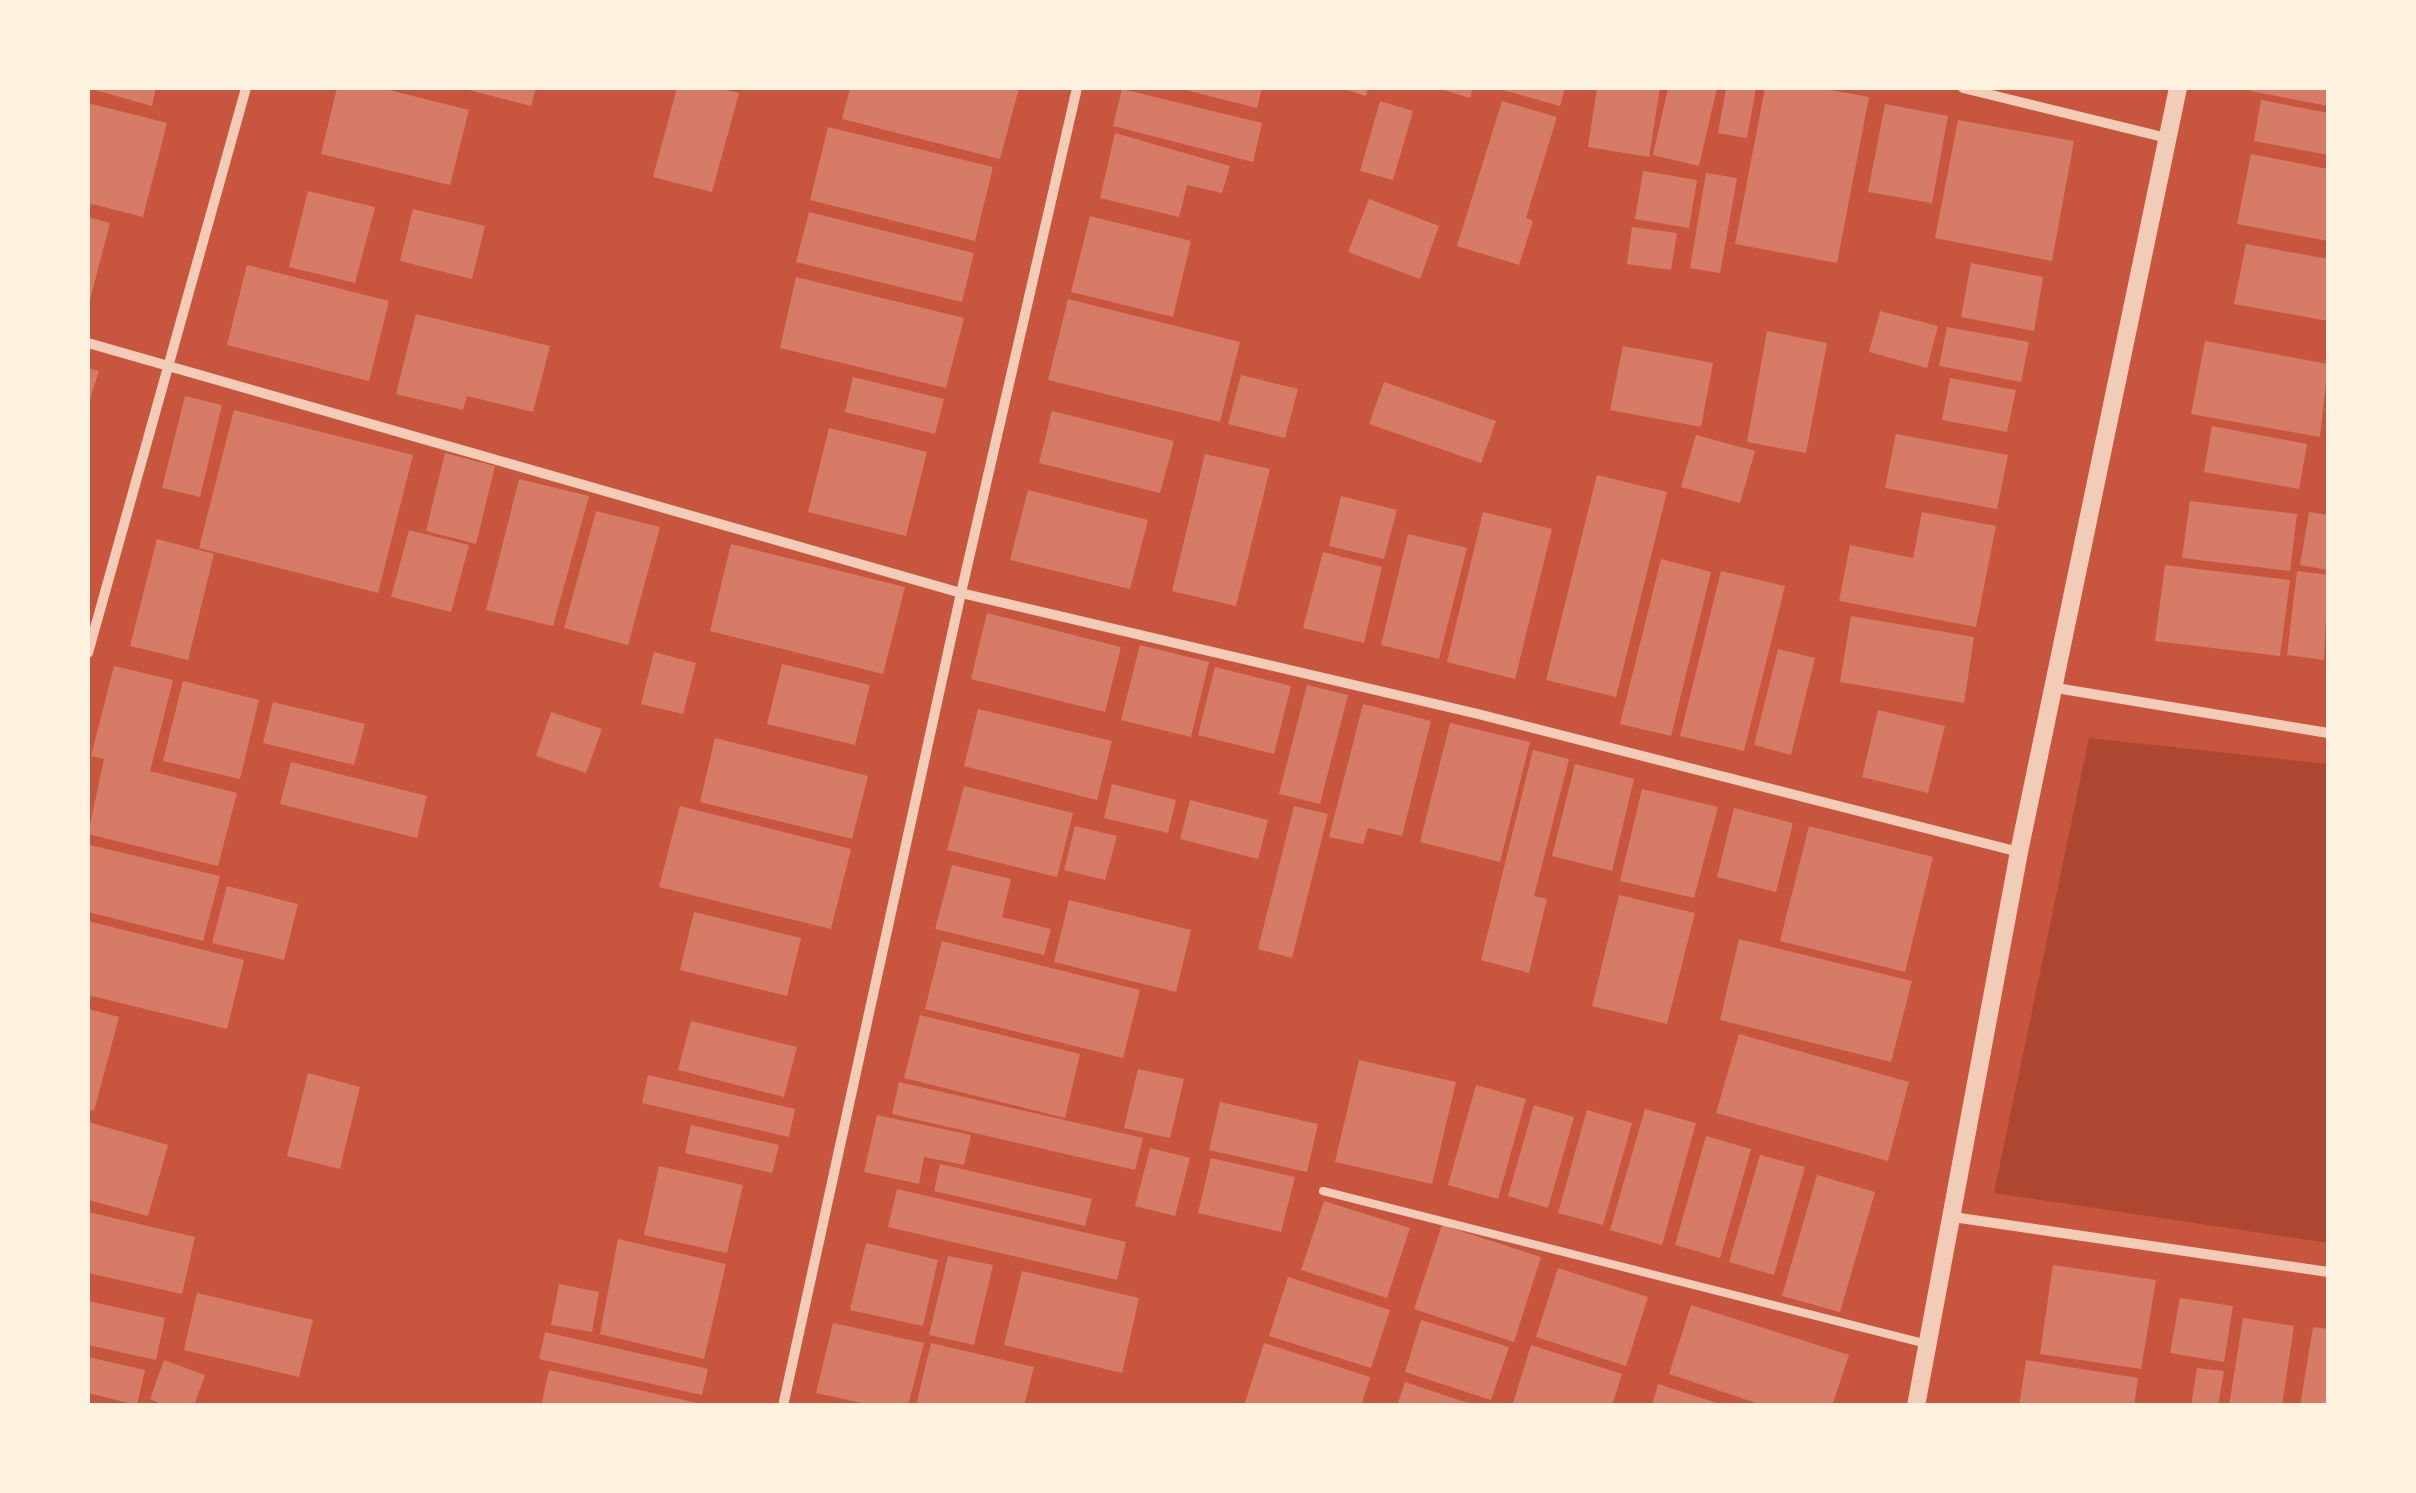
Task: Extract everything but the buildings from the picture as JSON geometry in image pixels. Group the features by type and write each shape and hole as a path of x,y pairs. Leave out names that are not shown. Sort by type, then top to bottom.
{"street":[{"path":"88,654 164,368 246,88"},
{"path":"783,1406 960,594 1077,88"},
{"path":"1962,88 2168,138"},
{"path":"1916,1406 2019,852 2178,88"},
{"path":"88,343 164,368 960,594 1498,719 2019,852"},
{"path":"2056,688 2328,733"},
{"path":"1953,1217 2328,1272"}],"lane":[{"path":"1323,1191 1927,1344"}],"shaded area":[{"path":"2089,738 2328,764 2328,1243 1994,1193"}]}
